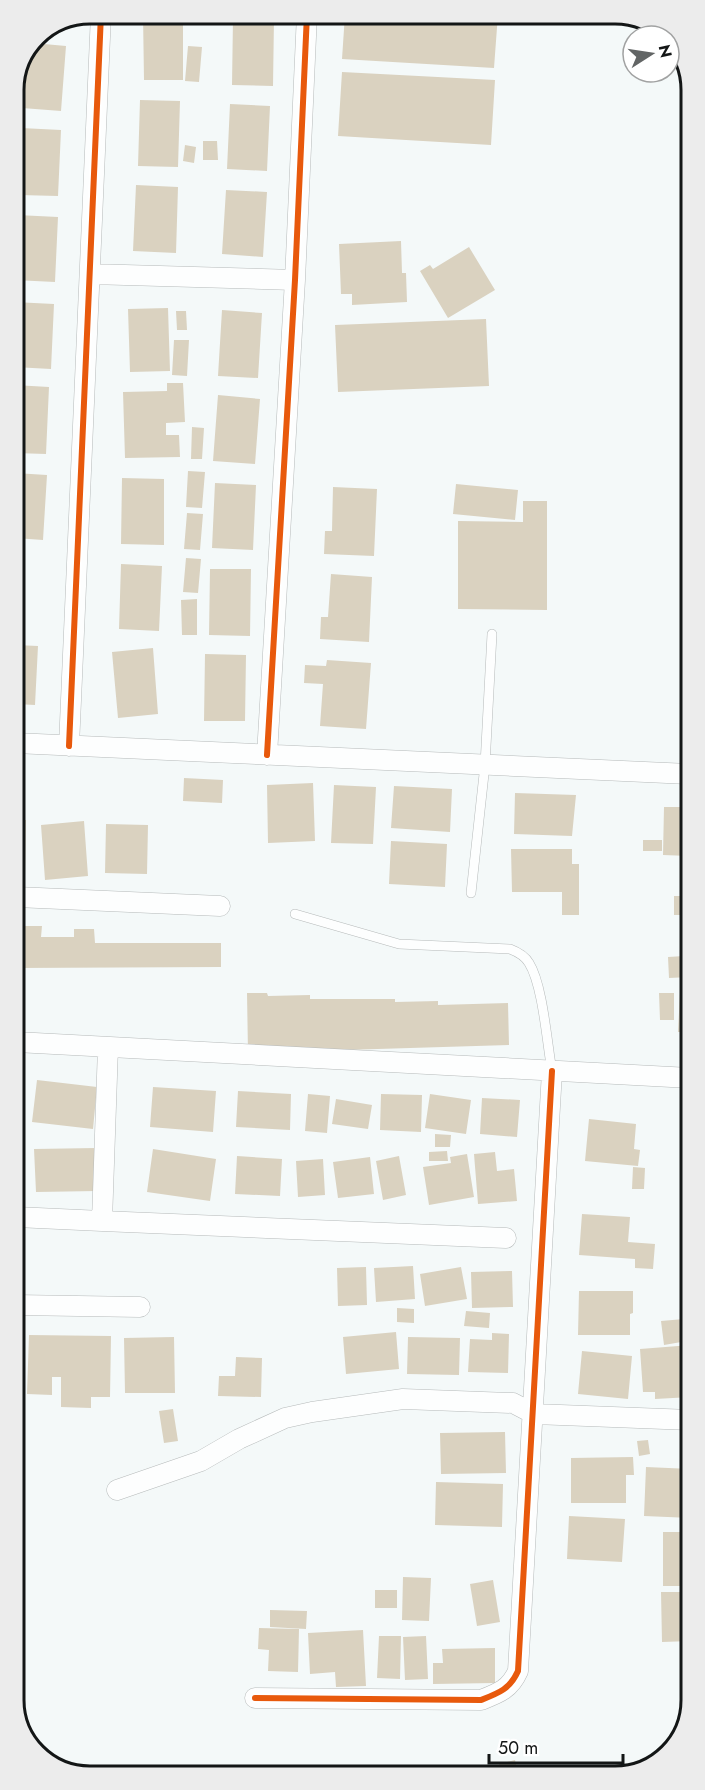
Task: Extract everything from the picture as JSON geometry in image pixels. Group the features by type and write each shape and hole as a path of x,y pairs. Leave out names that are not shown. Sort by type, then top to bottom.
{"street":[{"path":"69,746 101,24"},
{"path":"267,755 295,280 307,24"},
{"path":"90,274 295,280"},
{"path":"24,744 681,774"},
{"path":"24,897 220,906"},
{"path":"24,1042 681,1078"},
{"path":"102,1221 108,1047"},
{"path":"255,1698 481,1700 498,1694 513,1683 519,1671 552,1071"},
{"path":"24,1217 506,1238"},
{"path":"24,1305 140,1307"},
{"path":"117,1490 201,1461 240,1439 285,1418 403,1399 513,1403 534,1414 681,1420"}],"lane":[{"path":"471,893 485,765 492,634"},
{"path":"295,914 399,944 510,949 520,953 529,962 535,977 552,1071"}],"building":[{"path":"143,24 183,24 183,80 144,80"},
{"path":"233,24 274,24 273,86 232,85"},
{"path":"344,24 497,24 494,68 342,59"},
{"path":"42,44 66,46 61,111 24,108 25,77 35,53"},
{"path":"188,46 202,47 199,82 185,81"},
{"path":"342,72 495,80 491,145 338,136"},
{"path":"140,100 180,101 178,167 138,166"},
{"path":"230,104 270,106 267,171 227,169"},
{"path":"24,128 61,130 58,196 24,195"},
{"path":"203,141 217,141 218,160 203,160"},
{"path":"185,145 196,147 194,163 183,161"},
{"path":"136,185 178,187 176,253 133,251"},
{"path":"226,190 267,192 263,257 222,254"},
{"path":"24,215 58,217 55,282 24,280"},
{"path":"401,241 402,273 406,273 407,302 352,305 352,294 341,294 339,244"},
{"path":"469,247 495,290 448,318 420,271 430,265 433,269"},
{"path":"24,302 54,304 51,369 24,368"},
{"path":"168,308 170,371 130,372 128,309"},
{"path":"222,310 262,313 258,378 218,376"},
{"path":"176,311 186,311 187,330 177,330"},
{"path":"486,319 489,386 338,392 335,325"},
{"path":"174,340 189,340 187,376 172,375"},
{"path":"167,383 183,383 185,422 166,423 166,435 179,435 180,457 125,458 123,392 167,391"},
{"path":"24,386 49,387 46,454 24,453"},
{"path":"218,395 260,399 255,464 213,461"},
{"path":"192,427 204,428 202,459 191,459"},
{"path":"188,471 205,472 202,508 186,507"},
{"path":"24,474 47,475 43,540 24,539"},
{"path":"122,478 164,479 164,545 121,544"},
{"path":"215,483 256,485 253,550 212,548"},
{"path":"456,484 518,490 515,520 453,514"},
{"path":"333,487 377,489 374,556 324,554 325,531 332,531"},
{"path":"523,501 547,501 547,610 458,609 458,521 523,522"},
{"path":"187,513 203,514 200,550 184,549"},
{"path":"186,558 201,559 198,593 183,592"},
{"path":"121,564 162,566 159,631 119,629"},
{"path":"210,569 251,569 250,636 209,635"},
{"path":"331,574 372,577 369,642 320,639 321,617 328,617"},
{"path":"197,599 197,635 182,635 181,600"},
{"path":"24,645 38,646 35,705 24,704"},
{"path":"153,648 158,714 118,718 112,652"},
{"path":"205,654 246,655 245,721 204,721"},
{"path":"327,660 371,663 366,729 320,726 323,684 304,683 305,665 326,666"},
{"path":"184,778 223,780 222,803 183,801"},
{"path":"313,783 315,841 268,843 267,785"},
{"path":"334,785 376,787 373,844 331,843"},
{"path":"394,786 452,789 450,832 391,828"},
{"path":"515,793 576,795 572,836 514,834"},
{"path":"664,807 681,807 681,856 663,855"},
{"path":"24,820 26,820 25,876"},
{"path":"84,821 88,876 45,880 41,825"},
{"path":"106,824 148,825 147,874 105,873"},
{"path":"643,840 662,840 662,851 643,851"},
{"path":"391,841 447,844 445,887 389,884"},
{"path":"511,849 572,849 572,864 579,864 579,915 562,915 562,892 512,892"},
{"path":"674,896 681,896 681,915 674,915"},
{"path":"24,926 42,926 41,937 74,937 74,929 94,929 95,943 221,943 221,967 24,968"},
{"path":"681,956 681,977 669,978 668,957"},
{"path":"247,993 267,993 268,996 310,995 310,999 438,1001 438,1005 508,1003 509,1045 248,1053"},
{"path":"659,993 674,993 674,1020 660,1020"},
{"path":"680,993 681,993 681,1032 678,1032"},
{"path":"37,1080 97,1087 93,1129 32,1122"},
{"path":"153,1087 216,1091 213,1132 150,1127"},
{"path":"238,1091 291,1094 290,1130 236,1127"},
{"path":"308,1094 330,1096 327,1133 305,1131"},
{"path":"381,1094 422,1095 421,1132 380,1130"},
{"path":"430,1094 471,1100 466,1134 425,1128"},
{"path":"482,1098 520,1100 517,1137 480,1134"},
{"path":"336,1099 372,1105 368,1129 332,1124"},
{"path":"589,1119 636,1124 634,1149 640,1150 638,1166 585,1161"},
{"path":"435,1134 451,1135 450,1147 435,1147"},
{"path":"96,1148 97,1191 36,1192 34,1149"},
{"path":"153,1149 216,1159 210,1201 147,1192"},
{"path":"447,1151 448,1161 429,1161 429,1152"},
{"path":"495,1152 497,1171 514,1169 517,1201 478,1204 474,1154"},
{"path":"467,1154 474,1197 429,1205 423,1167 451,1163 450,1157"},
{"path":"237,1156 282,1159 280,1196 235,1194"},
{"path":"399,1156 406,1195 383,1200 376,1161"},
{"path":"370,1157 374,1194 338,1198 333,1162"},
{"path":"323,1159 325,1195 298,1197 296,1161"},
{"path":"633,1167 645,1168 644,1189 632,1189"},
{"path":"582,1214 630,1217 628,1242 655,1244 653,1269 635,1268 635,1259 579,1255"},
{"path":"413,1266 415,1299 376,1302 374,1268"},
{"path":"366,1267 367,1305 338,1306 337,1268"},
{"path":"461,1267 467,1299 425,1306 420,1274"},
{"path":"512,1271 513,1307 472,1308 471,1272"},
{"path":"579,1291 633,1291 630,1335 578,1335"},
{"path":"397,1308 414,1309 414,1323 397,1322"},
{"path":"466,1311 490,1313 489,1328 464,1326"},
{"path":"681,1319 681,1342 664,1345 661,1321"},
{"path":"396,1332 399,1369 346,1374 343,1337"},
{"path":"492,1333 509,1334 508,1373 468,1372 470,1339 492,1340"},
{"path":"29,1335 111,1336 110,1397 91,1397 91,1408 61,1407 61,1377 52,1377 52,1395 27,1394"},
{"path":"174,1337 175,1393 125,1393 124,1338"},
{"path":"408,1337 460,1338 459,1375 407,1374"},
{"path":"681,1346 681,1398 655,1399 655,1392 643,1392 640,1349"},
{"path":"582,1351 632,1356 628,1399 578,1394"},
{"path":"236,1357 262,1358 261,1397 218,1396 219,1376 235,1376"},
{"path":"173,1409 178,1441 164,1443 159,1411"},
{"path":"505,1432 506,1473 441,1474 440,1433"},
{"path":"648,1440 650,1454 639,1456 637,1441"},
{"path":"633,1457 634,1475 626,1475 626,1503 571,1503 571,1458"},
{"path":"646,1467 681,1469 681,1518 644,1516"},
{"path":"436,1482 503,1484 502,1527 435,1525"},
{"path":"569,1516 625,1519 622,1562 567,1559"},
{"path":"663,1532 681,1532 681,1586 663,1586"},
{"path":"403,1577 431,1578 429,1621 402,1620"},
{"path":"493,1580 500,1622 477,1626 470,1584"},
{"path":"375,1590 397,1590 397,1608 375,1608"},
{"path":"661,1592 681,1592 681,1641 662,1642"},
{"path":"270,1610 307,1611 306,1629 270,1627"},
{"path":"259,1628 299,1629 298,1672 268,1671 269,1650 258,1649"},
{"path":"363,1630 366,1686 336,1687 335,1672 310,1674 308,1633"},
{"path":"379,1636 401,1636 400,1679 377,1678"},
{"path":"426,1636 428,1679 405,1680 403,1637"},
{"path":"495,1648 495,1683 433,1684 433,1663 443,1663 442,1649"},
{"path":"515,1760 516,1766 500,1766 499,1764"}],"cycle path":[{"path":"69,746 101,24"},
{"path":"267,755 295,280 307,24"},
{"path":"255,1698 481,1700 503,1690 518,1671 552,1071"}]}
